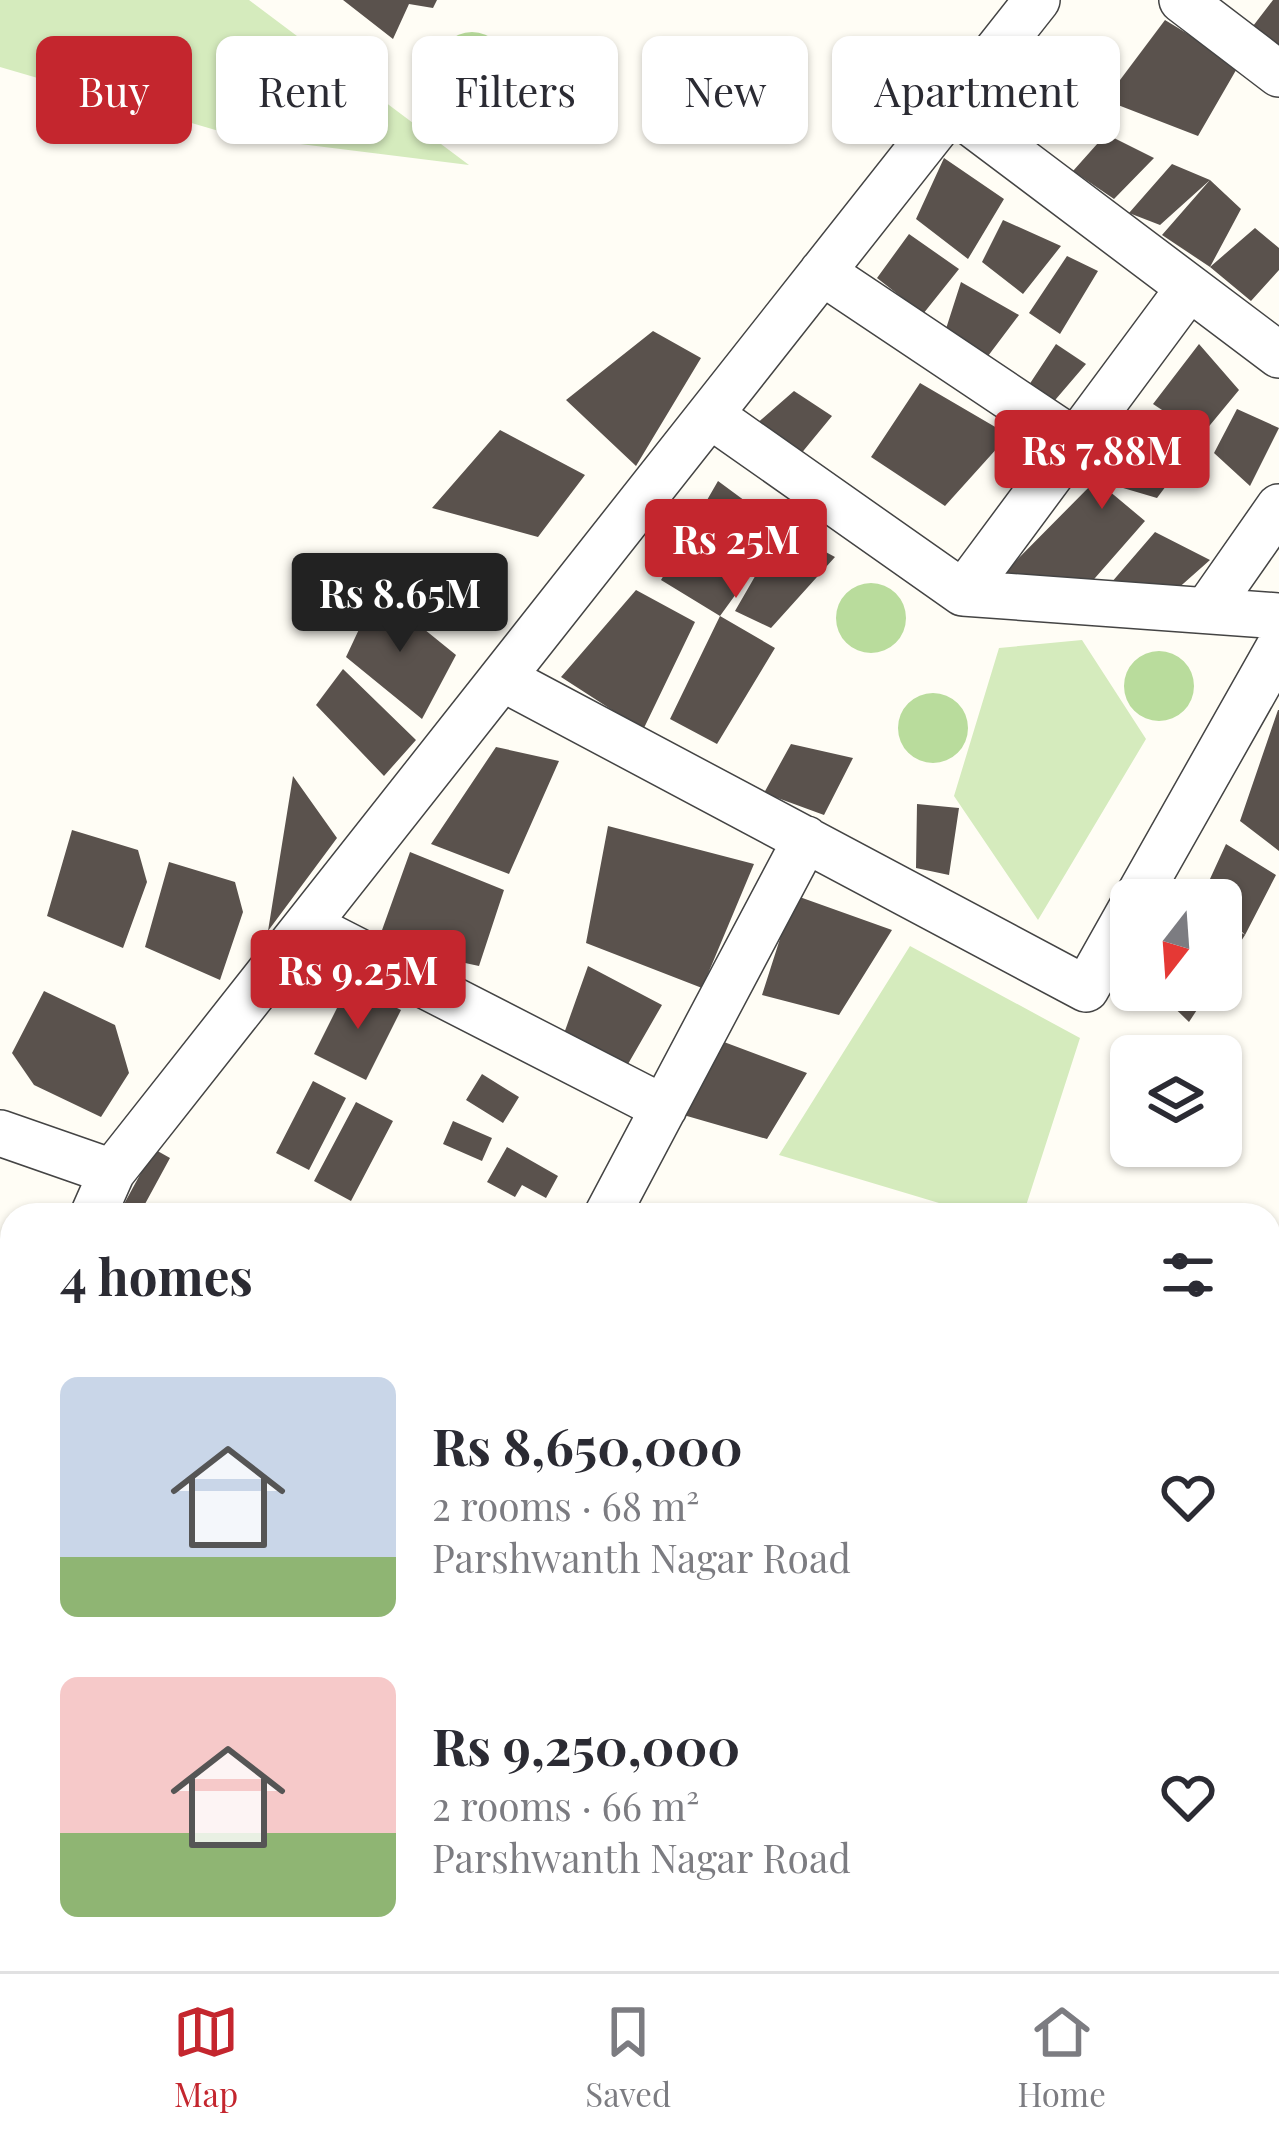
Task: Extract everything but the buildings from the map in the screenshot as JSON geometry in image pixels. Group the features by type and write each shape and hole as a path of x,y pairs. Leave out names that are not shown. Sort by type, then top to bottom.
{"street":[{"path":"1009,36 1037,0"},
{"path":"1182,0 1279,74"},
{"path":"98,1203 112,1172 924,144"},
{"path":"998,144 1279,355"},
{"path":"823,272 1076,442"},
{"path":"963,593 1189,288"},
{"path":"710,415 963,593 1279,616"},
{"path":"1207,610 1279,507"},
{"path":"1148,879 1279,647"},
{"path":"502,678 1086,989 1110,946"},
{"path":"613,1203 806,839"},
{"path":"307,926 664,1108"},
{"path":"0,1133 112,1172"}],"green space":[{"path":"0,0 249,0 297,36 216,36 216,130 192,123 192,36 36,36 36,78 0,67"},
{"path":"388,104 412,122 412,144 441,144 469,165 300,144 388,144"},
{"path":"871,583 896,593 906,618 896,643 871,653 846,643 836,618 846,593"},
{"path":"1082,640 1146,739 1038,920 954,796 999,648"},
{"path":"1159,651 1184,661 1194,686 1184,711 1159,721 1134,711 1124,686 1134,661"},
{"path":"933,693 958,703 968,728 958,753 933,763 908,753 898,728 908,703"},
{"path":"910,946 1080,1038 1027,1203 939,1203 779,1155"}]}
